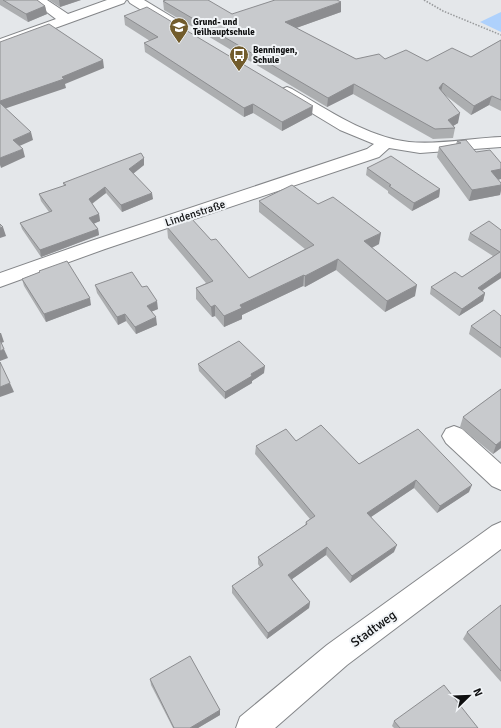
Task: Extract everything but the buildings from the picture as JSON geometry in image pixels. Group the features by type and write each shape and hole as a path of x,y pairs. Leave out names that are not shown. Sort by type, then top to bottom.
{"street":[{"path":"38,0 66,19"},
{"path":"0,44 119,0"},
{"path":"135,0 182,29"},
{"path":"278,87 352,130 387,142 410,147 501,142"},
{"name":"Lindenstraße","path":"0,280 98,245 373,153 387,142"},
{"path":"454,436 501,479"},
{"name":"Stadtweg","path":"251,728 337,655 501,534"}],"path":[{"path":"424,0 443,10 501,35"}],"shaded area":[{"path":"501,12 501,32 480,22"}],"place":[{"name":"Grund- und Teilhauptschule","path":"179,44"},
{"name":"Benningen, Schule","path":"239,72"}]}
